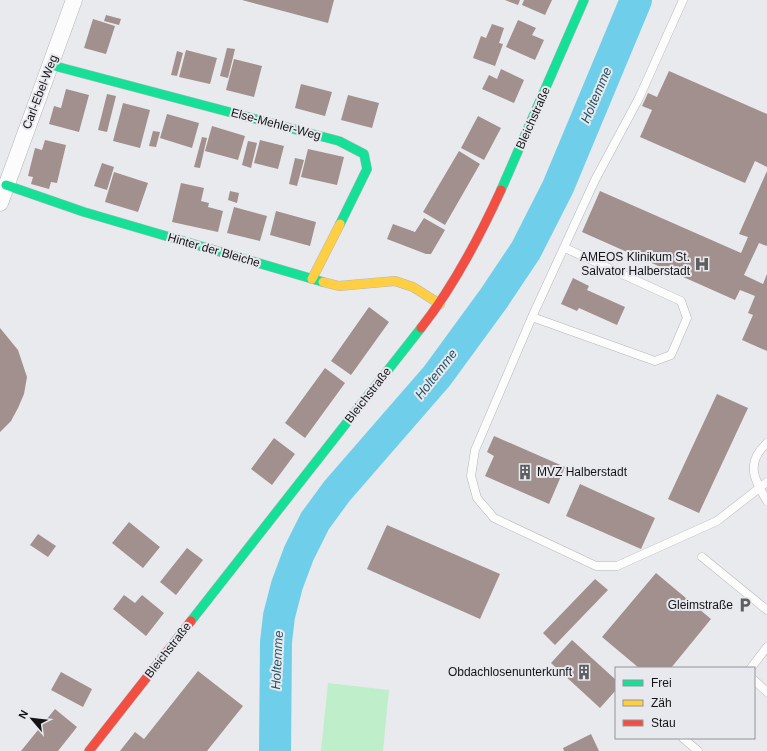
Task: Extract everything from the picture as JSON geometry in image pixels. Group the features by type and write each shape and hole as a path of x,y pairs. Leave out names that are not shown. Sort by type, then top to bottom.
{"street":[{"name":"Carl-Ebel-Weg","path":"6,185 74,0"},
{"name":"Bleichstraße","path":"89,751 440,304 456,278 504,182 584,0"},
{"name":"Else-Mehler-Weg","path":"51,65 340,141 364,154 367,169 312,280"},
{"name":"Hinter der Bleiche","path":"6,185 84,212 312,280 339,286 395,282 413,287 440,304"},
{"path":"0,203 6,185"}],"lane":[{"path":"682,0 639,98 595,180 532,317 475,450 471,476 477,498 494,518 596,566 617,566 717,520 767,482"},
{"path":"532,317 655,361 671,355 687,318 681,300 565,248"},
{"path":"767,443 754,459 753,470 767,501"},
{"path":"702,557 767,610"},
{"path":"752,667 767,647"},
{"path":"755,681 767,692"},
{"path":"684,739 698,751"}],"green space":[{"path":"328,683 389,690 383,751 321,751"}],"building":[{"path":"242,0 334,0 328,23"},
{"path":"505,0 520,0 518,5"},
{"path":"524,0 552,0 545,15 522,5"},
{"path":"106,15 121,19 119,25 104,21"},
{"path":"93,19 115,26 106,54 84,48"},
{"path":"518,20 536,28 532,35 544,40 535,60 506,47"},
{"path":"492,24 504,28 499,43 503,44 495,66 473,58 481,36 486,38"},
{"path":"227,48 235,49 228,78 220,76"},
{"path":"186,50 217,58 210,84 179,77"},
{"path":"177,51 183,53 177,76 171,75"},
{"path":"234,59 262,66 254,97 226,90"},
{"path":"501,69 524,80 514,103 482,89 489,75 497,79"},
{"path":"669,71 767,114 767,167 755,161 745,183 640,137 652,110 642,106 648,93 657,97"},
{"path":"301,84 332,92 325,116 295,108"},
{"path":"66,89 89,95 79,132 49,124 54,106 61,108"},
{"path":"107,94 116,96 107,132 98,130"},
{"path":"348,95 379,103 372,128 341,120"},
{"path":"123,103 150,110 140,148 113,141"},
{"path":"167,114 199,123 192,148 160,138"},
{"path":"478,116 501,128 484,160 461,148"},
{"path":"212,126 245,136 238,160 205,151"},
{"path":"153,131 160,132 156,147 149,146"},
{"path":"202,137 207,138 200,168 194,167"},
{"path":"45,140 66,145 57,183 51,182 49,189 31,184 33,177 28,176 35,148 42,150"},
{"path":"260,140 284,146 278,169 254,163"},
{"path":"248,141 257,143 251,168 242,165"},
{"path":"308,149 344,157 337,185 301,177"},
{"path":"459,151 480,164 445,225 423,212"},
{"path":"295,158 304,160 297,186 289,184"},
{"path":"102,163 114,167 107,190 94,186"},
{"name":"AMEOS Klinikum St. Salvator Halberstadt","path":"767,171 767,246 759,243 744,275 763,284 767,274 767,351 742,340 753,315 748,313 755,296 740,290 735,300 582,232 600,191 741,253 748,237 739,234"},
{"path":"114,172 148,183 138,212 105,202"},
{"path":"181,183 204,188 201,201 209,203 208,207 223,211 218,232 172,222"},
{"path":"230,191 239,193 237,203 228,200"},
{"path":"234,207 267,216 260,241 227,233"},
{"path":"276,211 316,222 310,246 270,235"},
{"path":"424,218 445,230 431,254 426,254 387,239 393,224 415,232"},
{"path":"573,278 589,286 587,290 625,307 617,325 579,308 577,311 561,304"},
{"path":"369,307 389,322 351,375 331,361"},
{"path":"0,328 18,350 27,377 24,394 18,408 11,421 0,432"},
{"path":"325,368 345,383 305,438 285,423"},
{"path":"717,394 748,408 699,513 668,499"},
{"name":"MVZ Halberstadt","path":"494,436 565,467 549,504 485,476 494,456 487,452"},
{"path":"274,438 295,454 272,485 251,469"},
{"path":"580,484 655,518 641,549 566,516"},
{"path":"129,522 160,547 143,568 112,543"},
{"path":"387,525 500,574 480,619 367,569"},
{"path":"38,534 56,546 48,557 30,545"},
{"path":"187,548 203,560 176,595 160,582"},
{"path":"656,573 711,619 672,667 638,667 602,637"},
{"path":"595,579 608,590 555,645 543,633"},
{"path":"124,595 135,603 142,595 164,613 146,636 113,609"},
{"name":"Obdachlosenunterkunft","path":"572,640 615,679 615,691 600,708 551,663"},
{"path":"198,671 243,706 207,751 120,751 135,732 144,739"},
{"path":"61,672 92,689 83,707 51,690"},
{"path":"55,709 77,727 58,751 21,751"},
{"path":"591,734 599,751 564,751 563,748"}],"waterway":[{"name":"Holtemme","path":"275,751 276,642 279,616 287,585 299,553 315,521 337,491 437,376 494,298 526,250 558,187 636,0"}],"traffic: fast":[{"path":"501,190 584,0"},
{"path":"51,65 339,141 364,154 367,169 340,224"},
{"path":"6,185 84,212 323,282"},
{"path":"191,621 421,328"}],"traffic: slow":[{"path":"312,279 340,224"},
{"path":"323,282 339,286 395,281 413,287 440,304"}],"traffic: jam":[{"path":"421,328 455,279 484,226 501,190"},
{"path":"89,751 191,621"}],"place":[{"name":"AMEOS Klinikum St. Salvator Halberstadt","path":"702,264"},
{"name":"MVZ Halberstadt","path":"525,472"},
{"name":"Gleimstraße","path":"745,605"},
{"name":"Obdachlosenunterkunft","path":"584,672"}]}
